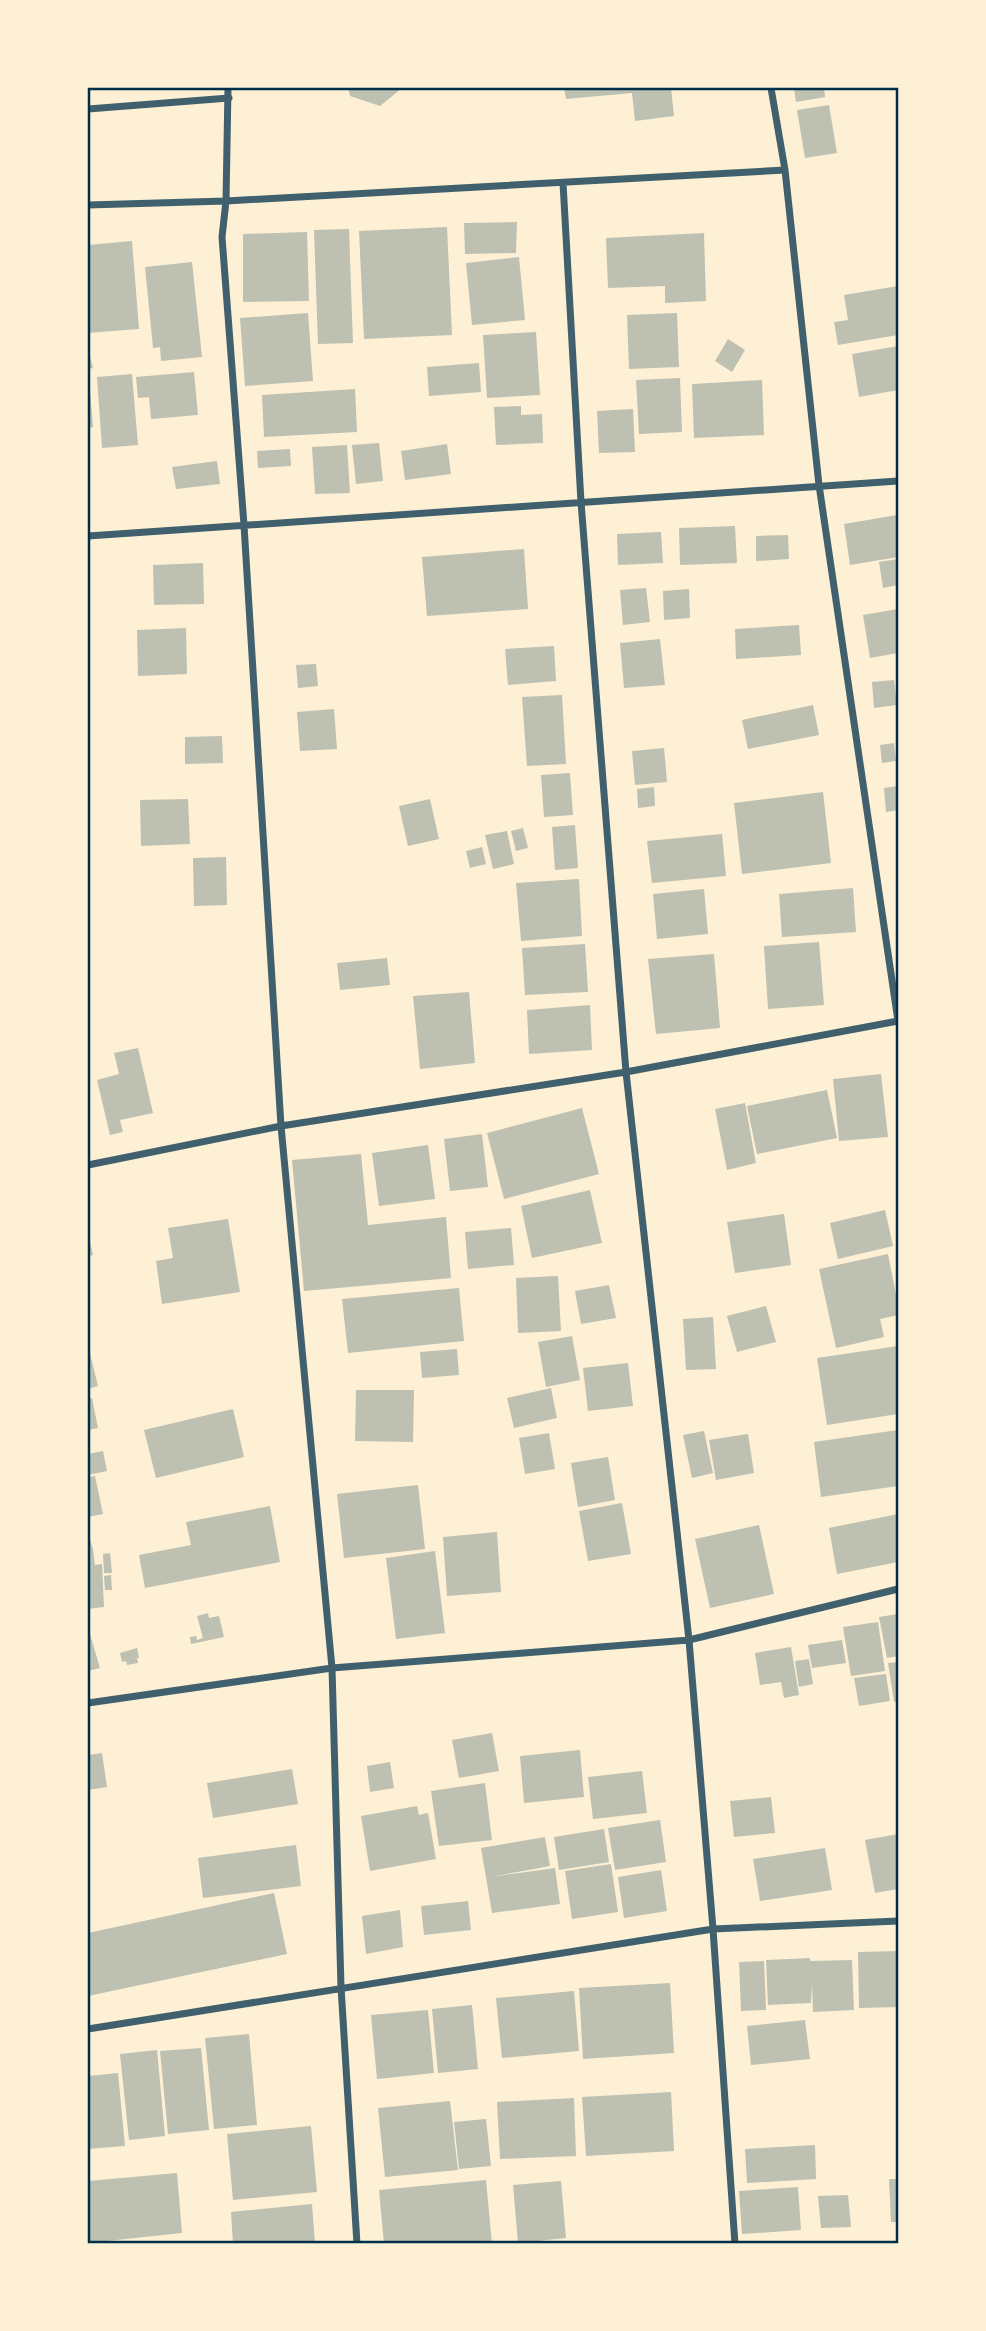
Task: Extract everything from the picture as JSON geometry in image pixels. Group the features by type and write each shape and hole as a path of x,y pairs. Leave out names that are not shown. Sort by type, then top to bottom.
{"street":[{"path":"228,88 226,201 222,237 244,525 281,1126 332,1668 341,1987 358,2244"},
{"path":"88,1165 281,1126 626,1072 898,1021 819,485 785,170 771,88"},
{"path":"88,109 229,99"},
{"path":"88,205 226,201 785,170"},
{"path":"563,183 581,502 626,1072 689,1640 735,2244"},
{"path":"88,536 898,481"},
{"path":"88,1703 332,1668 689,1640 898,1589"},
{"path":"88,2029 713,1929 898,1921"}],"building":[{"path":"348,88 402,88 380,106 350,96"},
{"path":"564,88 671,88 674,116 635,121 632,93 566,99"},
{"path":"794,88 824,88 825,97 796,102"},
{"path":"829,105 837,153 805,158 797,110"},
{"path":"517,222 516,253 465,254 464,223"},
{"path":"447,227 452,335 364,339 359,231"},
{"path":"349,229 353,343 318,344 314,230"},
{"path":"307,232 309,301 243,302 243,234"},
{"path":"704,233 706,301 665,303 665,286 608,288 606,238"},
{"path":"132,241 139,329 88,333 88,245"},
{"path":"519,257 525,320 472,325 466,263"},
{"path":"192,262 202,357 161,361 160,347 153,348 145,267"},
{"path":"898,286 898,335 838,345 834,322 848,320 844,295"},
{"path":"308,313 313,381 245,386 240,318"},
{"path":"677,313 679,367 629,369 627,315"},
{"path":"536,332 540,395 487,398 483,335"},
{"path":"728,339 745,350 732,372 715,361"},
{"path":"898,346 898,390 859,397 852,354"},
{"path":"88,348 93,368 88,369"},
{"path":"479,363 481,392 429,396 427,367"},
{"path":"194,372 198,415 151,419 149,397 138,398 136,377"},
{"path":"132,374 138,445 102,448 97,377"},
{"path":"680,378 682,432 639,434 636,380"},
{"path":"88,379 93,427 88,428"},
{"path":"762,380 764,435 694,438 692,384"},
{"path":"355,389 357,432 264,437 262,395"},
{"path":"521,406 521,415 542,414 543,443 496,445 494,407"},
{"path":"633,409 635,452 599,453 597,411"},
{"path":"379,443 383,481 356,484 352,445"},
{"path":"447,444 451,474 405,480 401,451"},
{"path":"347,445 350,493 315,494 312,447"},
{"path":"290,449 291,466 258,468 257,451"},
{"path":"217,461 220,484 176,489 172,467"},
{"path":"897,515 898,557 850,565 844,524"},
{"path":"735,526 737,563 680,565 679,528"},
{"path":"661,532 663,563 618,565 617,534"},
{"path":"788,535 789,559 756,561 756,536"},
{"path":"524,549 528,609 427,616 422,557"},
{"path":"898,559 898,585 883,588 879,562"},
{"path":"203,563 204,604 154,605 153,565"},
{"path":"646,588 650,622 623,625 620,590"},
{"path":"689,589 690,618 664,620 663,591"},
{"path":"898,609 898,653 870,658 863,615"},
{"path":"799,625 801,655 736,659 735,629"},
{"path":"186,628 187,674 138,676 137,630"},
{"path":"660,639 665,685 624,688 620,643"},
{"path":"554,646 556,681 508,685 505,649"},
{"path":"316,664 318,686 298,688 296,665"},
{"path":"894,680 897,705 874,708 872,682"},
{"path":"562,695 566,764 527,766 522,697"},
{"path":"813,705 819,735 748,749 742,720"},
{"path":"334,709 337,749 300,751 297,712"},
{"path":"222,736 223,763 185,764 185,737"},
{"path":"894,743 896,761 882,763 880,745"},
{"path":"664,748 667,782 635,785 632,751"},
{"path":"570,773 573,815 544,817 541,775"},
{"path":"898,786 898,810 886,812 884,788"},
{"path":"654,787 655,806 638,808 637,789"},
{"path":"823,792 831,863 742,874 734,803"},
{"path":"188,799 190,844 141,846 140,800"},
{"path":"430,799 439,839 408,846 399,806"},
{"path":"575,825 578,868 555,870 552,827"},
{"path":"523,828 528,848 516,851 511,831"},
{"path":"507,831 514,864 493,869 485,835"},
{"path":"722,834 726,876 652,883 647,841"},
{"path":"482,847 486,864 470,868 466,851"},
{"path":"226,857 227,905 194,906 193,858"},
{"path":"579,879 582,936 521,941 516,883"},
{"path":"853,888 856,932 782,937 779,894"},
{"path":"704,889 708,934 657,939 653,894"},
{"path":"819,942 824,1005 768,1009 764,946"},
{"path":"585,944 588,992 525,995 522,948"},
{"path":"714,954 720,1028 656,1034 648,959"},
{"path":"387,958 390,985 340,990 337,963"},
{"path":"469,992 475,1063 420,1069 413,996"},
{"path":"590,1005 592,1050 529,1054 527,1010"},
{"path":"138,1048 153,1113 120,1120 123,1132 110,1135 97,1080 119,1074 114,1053"},
{"path":"881,1074 888,1137 839,1141 833,1079"},
{"path":"827,1090 837,1138 757,1154 747,1106"},
{"path":"745,1103 756,1163 727,1170 715,1109"},
{"path":"582,1108 599,1174 504,1199 487,1133"},
{"path":"482,1134 488,1187 450,1191 444,1139"},
{"path":"428,1145 435,1199 379,1206 372,1153"},
{"path":"361,1154 368,1225 446,1217 451,1278 304,1291 292,1160"},
{"path":"590,1190 602,1243 532,1258 521,1206"},
{"path":"885,1210 893,1246 838,1259 830,1223"},
{"path":"784,1214 791,1265 735,1273 727,1222"},
{"path":"228,1219 240,1292 162,1304 156,1261 173,1258 168,1228"},
{"path":"511,1228 514,1265 468,1269 465,1232"},
{"path":"88,1233 93,1255 88,1256"},
{"path":"888,1254 898,1315 880,1319 884,1337 836,1348 819,1269"},
{"path":"558,1276 561,1331 518,1333 516,1278"},
{"path":"609,1285 616,1318 581,1324 575,1291"},
{"path":"459,1288 464,1341 348,1353 342,1299"},
{"path":"766,1306 776,1342 737,1352 727,1316"},
{"path":"713,1317 716,1369 686,1370 683,1319"},
{"path":"572,1336 580,1380 546,1387 538,1342"},
{"path":"88,1345 98,1386 88,1389"},
{"path":"898,1346 898,1414 827,1425 817,1358"},
{"path":"457,1349 459,1375 422,1378 420,1352"},
{"path":"628,1363 633,1406 588,1411 583,1368"},
{"path":"551,1388 557,1418 514,1428 507,1398"},
{"path":"356,1390 414,1390 413,1442 355,1441"},
{"path":"92,1398 98,1428 88,1430 88,1399"},
{"path":"233,1409 244,1457 156,1478 144,1430"},
{"path":"898,1430 898,1486 821,1497 814,1442"},
{"path":"704,1431 713,1473 692,1478 683,1435"},
{"path":"549,1433 555,1469 525,1474 519,1438"},
{"path":"748,1434 754,1473 716,1480 709,1440"},
{"path":"103,1451 107,1471 88,1475 88,1454"},
{"path":"608,1457 615,1500 578,1507 571,1463"},
{"path":"95,1476 103,1514 88,1517 88,1477"},
{"path":"418,1485 425,1549 344,1558 337,1494"},
{"path":"622,1503 631,1554 588,1561 579,1511"},
{"path":"270,1506 280,1562 145,1588 139,1555 191,1545 186,1522"},
{"path":"898,1514 898,1562 837,1574 829,1528"},
{"path":"759,1525 774,1594 710,1608 695,1539"},
{"path":"497,1532 501,1592 447,1596 443,1537"},
{"path":"88,1533 95,1565 102,1564 104,1607 88,1609"},
{"path":"435,1551 445,1633 396,1639 386,1558"},
{"path":"110,1553 112,1573 104,1573 103,1554"},
{"path":"111,1575 112,1590 105,1590 104,1576"},
{"path":"208,1613 209,1618 219,1616 224,1637 191,1644 190,1637 196,1636 197,1640 203,1638 197,1616"},
{"path":"898,1614 898,1656 887,1658 879,1617"},
{"path":"878,1622 885,1671 851,1676 843,1627"},
{"path":"88,1634 100,1668 88,1671"},
{"path":"842,1640 846,1663 812,1668 808,1645"},
{"path":"791,1647 799,1695 784,1698 781,1682 760,1685 755,1653"},
{"path":"137,1648 138,1663 127,1665 126,1661 122,1662 120,1653"},
{"path":"809,1659 813,1684 799,1687 795,1661"},
{"path":"898,1662 898,1701 894,1702 888,1663"},
{"path":"886,1674 890,1701 859,1706 854,1678"},
{"path":"492,1733 499,1771 459,1778 452,1740"},
{"path":"580,1750 584,1797 524,1803 520,1756"},
{"path":"102,1753 107,1787 88,1790 88,1755"},
{"path":"390,1762 394,1788 370,1792 367,1766"},
{"path":"292,1769 298,1804 213,1818 207,1783"},
{"path":"642,1771 647,1813 593,1819 588,1777"},
{"path":"485,1783 492,1840 439,1846 431,1791"},
{"path":"771,1797 775,1833 734,1837 730,1801"},
{"path":"417,1806 419,1815 428,1813 436,1859 370,1871 361,1816"},
{"path":"660,1820 666,1862 615,1870 608,1828"},
{"path":"604,1829 609,1862 559,1870 554,1837"},
{"path":"898,1834 898,1889 875,1893 865,1840"},
{"path":"545,1837 550,1866 491,1877 555,1868 560,1904 492,1913 481,1848"},
{"path":"296,1845 301,1886 203,1898 198,1858"},
{"path":"825,1848 832,1890 760,1901 753,1859"},
{"path":"611,1864 618,1912 572,1919 565,1871"},
{"path":"661,1870 667,1911 624,1918 618,1877"},
{"path":"274,1893 287,1954 88,1996 88,1933"},
{"path":"468,1901 471,1930 424,1935 421,1906"},
{"path":"400,1910 403,1947 366,1954 362,1916"},
{"path":"898,1951 898,2007 859,2008 858,1952"},
{"path":"810,1958 810,1961 852,1960 854,2010 813,2012 812,1983 811,2003 768,2005 766,1960"},
{"path":"764,1961 766,2010 741,2011 739,1962"},
{"path":"670,1983 674,2053 583,2059 579,1988"},
{"path":"574,1991 579,2051 502,2058 496,1998"},
{"path":"472,2005 478,2069 438,2073 432,2009"},
{"path":"428,2010 434,2073 377,2079 371,2015"},
{"path":"805,2020 810,2059 751,2065 747,2026"},
{"path":"249,2034 257,2125 214,2129 205,2038"},
{"path":"201,2048 209,2130 168,2134 160,2051"},
{"path":"157,2050 165,2136 129,2140 120,2054"},
{"path":"118,2073 125,2146 88,2149 88,2076"},
{"path":"671,2092 674,2151 586,2156 582,2097"},
{"path":"574,2098 576,2156 500,2159 497,2102"},
{"path":"450,2101 458,2170 385,2177 378,2108"},
{"path":"486,2119 491,2166 459,2169 454,2122"},
{"path":"311,2126 317,2192 233,2200 227,2134"},
{"path":"815,2145 816,2179 747,2183 745,2149"},
{"path":"177,2173 182,2233 88,2243 88,2181"},
{"path":"889,2179 898,2179 898,2222 891,2222"},
{"path":"486,2180 492,2244 384,2244 379,2190"},
{"path":"561,2181 566,2238 518,2243 513,2185"},
{"path":"798,2187 801,2230 742,2234 739,2191"},
{"path":"848,2195 851,2227 821,2228 818,2196"},
{"path":"312,2204 315,2244 233,2244 231,2212"}]}
